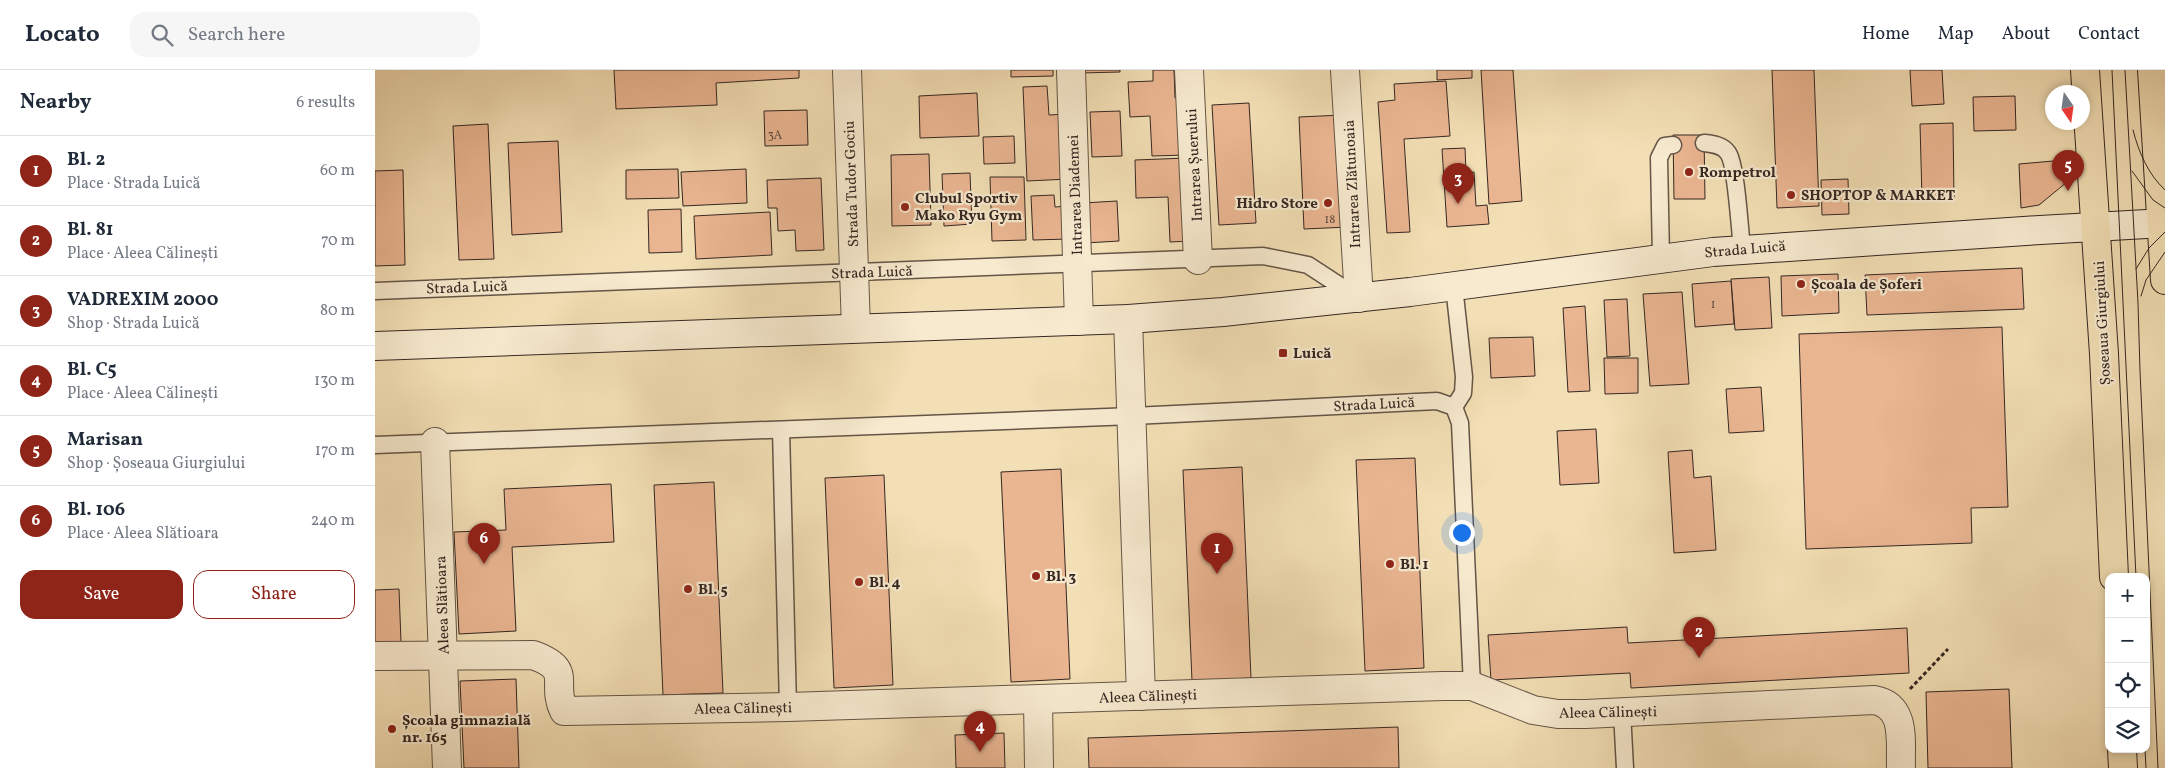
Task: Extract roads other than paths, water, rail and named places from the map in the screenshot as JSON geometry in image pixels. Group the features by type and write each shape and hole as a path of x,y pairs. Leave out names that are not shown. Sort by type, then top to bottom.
{"main road":[{"name":"Șoseaua Giurgiului","path":"2085,70 2096,226 2114,573"},
{"path":"2152,70 2165,280"},
{"path":"2122,753 2123,768"}],"street":[{"name":"Strada Tudor Gociu","path":"847,70 856,328"},
{"name":"Intrarea Diademei","path":"1071,70 1079,321"},
{"name":"Intrarea Șuerului","path":"1189,70 1198,260"},
{"name":"Intrarea Zlătunoaia","path":"1345,70 1359,298"},
{"name":"Strada Luică","path":"375,346 1129,319 1359,298 1742,249 2096,226 2163,224"},
{"path":"1129,319 1141,696"},
{"name":"Aleea Slătioara","path":"435,442 447,768"},
{"name":"Aleea Călinești","path":"375,656 533,655 549,660 558,672 560,704 563,711 1037,700 1402,686 1472,686 1533,710 1557,714 1873,700 1883,701 1893,708 1899,726 1901,768"},
{"path":"1037,700 1039,768"}],"lane":[{"path":"1704,143 1718,145 1729,154 1734,174 1742,249"},
{"path":"1661,258 1659,158 1665,146 1673,144"},
{"name":"Strada Luică","path":"375,291 1263,256 1308,266 1359,298"},
{"path":"1455,286 1464,377 1463,393 1454,407 1460,423 1472,686"},
{"name":"Strada Luică","path":"375,445 1133,416 1437,401 1454,407"},
{"path":"781,430 788,707"},
{"path":"1622,712 1625,768"}],"tram line":[{"path":"2112,70 2136,573"},
{"path":"2125,70 2138,303 2158,768"},
{"path":"2133,130 2145,163 2165,190"},
{"path":"2132,171 2153,200 2165,208"},
{"path":"2136,269 2149,248 2165,232"},
{"path":"2141,296 2146,280 2165,252"},
{"path":"2145,753 2146,768"}],"place":[{"name":"Rompetrol","path":"1689,172"},
{"name":"Marisan","path":"2068,191"},
{"name":"SHOPTOP & MARKET","path":"1791,195"},
{"name":"Hidro Store","path":"1328,203"},
{"name":"VADREXIM 2000","path":"1458,204"},
{"name":"Clubul Sportiv Mako Ryu Gym","path":"905,207"},
{"name":"Școala de Șoferi","path":"1801,284"},
{"name":"Luică","path":"1283,353"},
{"name":"Bl. 106","path":"484,564"},
{"name":"Bl. 1","path":"1390,564"},
{"name":"Bl. 2","path":"1217,574"},
{"name":"Bl. 3","path":"1036,576"},
{"name":"Bl. 4","path":"859,582"},
{"name":"Bl. 5","path":"688,589"},
{"name":"Bl. 81","path":"1699,658"},
{"name":"Școala gimnazială nr. 165","path":"392,729"},
{"name":"Bl. C5","path":"980,752"}]}
